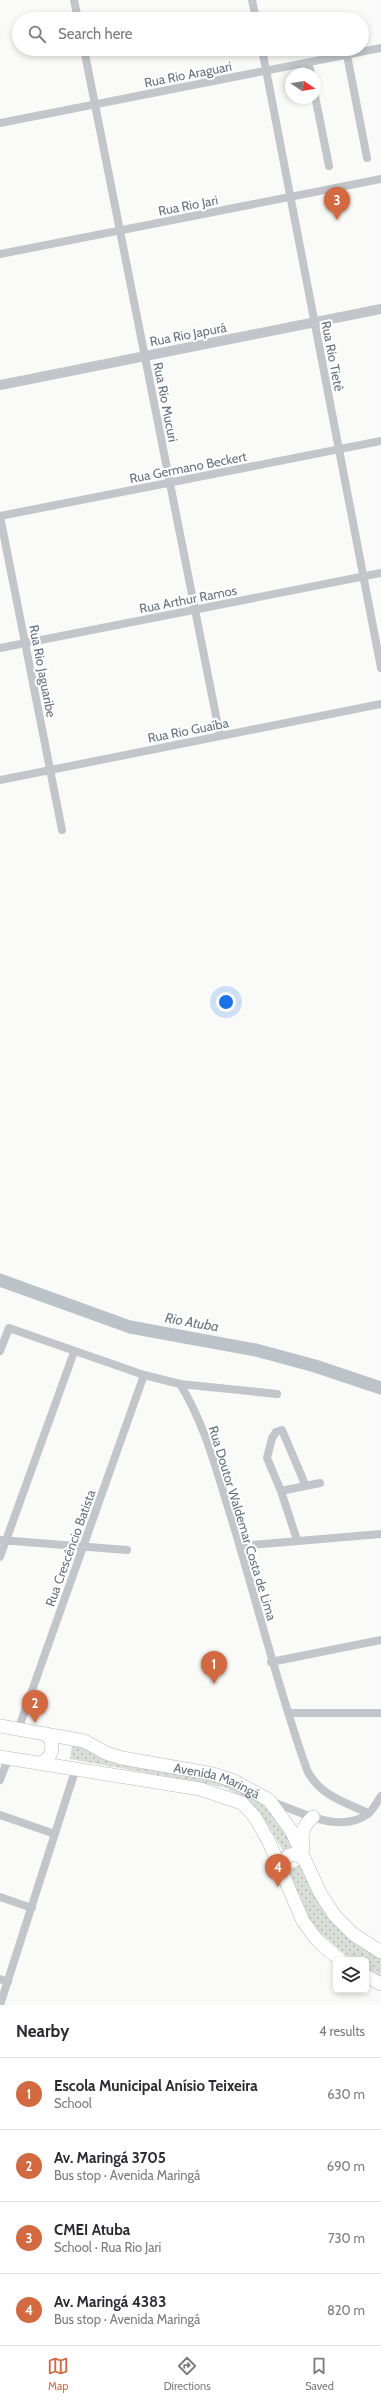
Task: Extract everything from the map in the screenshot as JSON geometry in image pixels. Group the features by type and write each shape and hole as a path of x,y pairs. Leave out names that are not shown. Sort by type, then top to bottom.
{"main road":[{"name":"Avenida Maringá","path":"0,1726 84,1742 106,1753 122,1758 213,1774 234,1781 268,1800 292,1832 320,1893 336,1916 354,1934 381,1952"},
{"path":"40,1763 47,1760 52,1750 51,1740 46,1734"},
{"name":"Avenida Maringá","path":"4,1758 76,1768 200,1789 242,1803 255,1817 281,1870 303,1921 317,1940 337,1957"},
{"path":"305,1860 301,1834 304,1826 313,1817"},
{"path":"281,1870 282,1861 289,1855 298,1854 305,1860"},
{"path":"369,1978 381,1984"}],"street":[{"path":"74,0 77,12"},
{"path":"252,0 255,12"},
{"name":"Rua Rio Araguari","path":"369,50 381,48"},
{"name":"Rua Rio Mucuri","path":"85,56 220,736"},
{"name":"Rua Rio Tietê","path":"263,56 381,668"},
{"name":"Rua Rio Araguari","path":"0,123 342,56"},
{"path":"347,56 367,158"},
{"path":"308,63 309,68"},
{"path":"317,104 329,166"},
{"name":"Rua Rio Jari","path":"0,254 381,179"},
{"name":"Rua Rio Japurá","path":"0,385 381,309"},
{"name":"Rua Germano Beckert","path":"0,516 381,441"},
{"name":"Rua Rio Jaguaribe","path":"0,516 62,830"},
{"name":"Rua Arthur Ramos","path":"0,648 381,573"},
{"name":"Rua Rio Guaíba","path":"0,780 381,704"},
{"path":"0,1351 9,1328 74,1352 144,1375 180,1384 277,1394"},
{"path":"0,1557 3,1540 74,1352"},
{"name":"Rua Crescêncio Batista","path":"18,1730 144,1375"},
{"name":"Rua Doutor Waldemar Costa de Lima","path":"180,1384 193,1405 208,1442 240,1546 271,1662 290,1713 306,1770 316,1786 329,1795 368,1813"},
{"path":"297,1540 281,1490 267,1458 272,1438 276,1432 282,1430 306,1484"},
{"path":"281,1490 306,1484 320,1483"},
{"path":"240,1546 381,1534"},
{"path":"3,1540 128,1550"},
{"path":"271,1662 381,1640"},
{"path":"290,1713 381,1713"},
{"path":"0,1780 4,1758"},
{"path":"0,2005 4,1980 32,1908 76,1768"},
{"path":"268,1800 313,1817 340,1823 354,1821 368,1813 381,1796"},
{"path":"0,1815 55,1834"},
{"path":"0,1897 32,1908"}],"shaded area":[{"path":"72,1744 213,1778 253,1797 276,1816 296,1848 284,1852 260,1814 245,1800 224,1787 70,1759"},
{"path":"300,1865 315,1897 331,1920 352,1939 381,1958 381,1976 369,1970 369,1957 348,1957 320,1933 307,1917 286,1870"}],"waterway":[{"name":"Rio Atuba","path":"0,1280 130,1327 256,1350 315,1366 381,1388"}],"place":[{"name":"CMEI Atuba","path":"337,220"},
{"name":"Escola Municipal Anísio Teixeira","path":"214,1684"},
{"name":"Av. Maringá 3705","path":"35,1723"},
{"name":"Av. Maringá 4383","path":"278,1887"}]}
